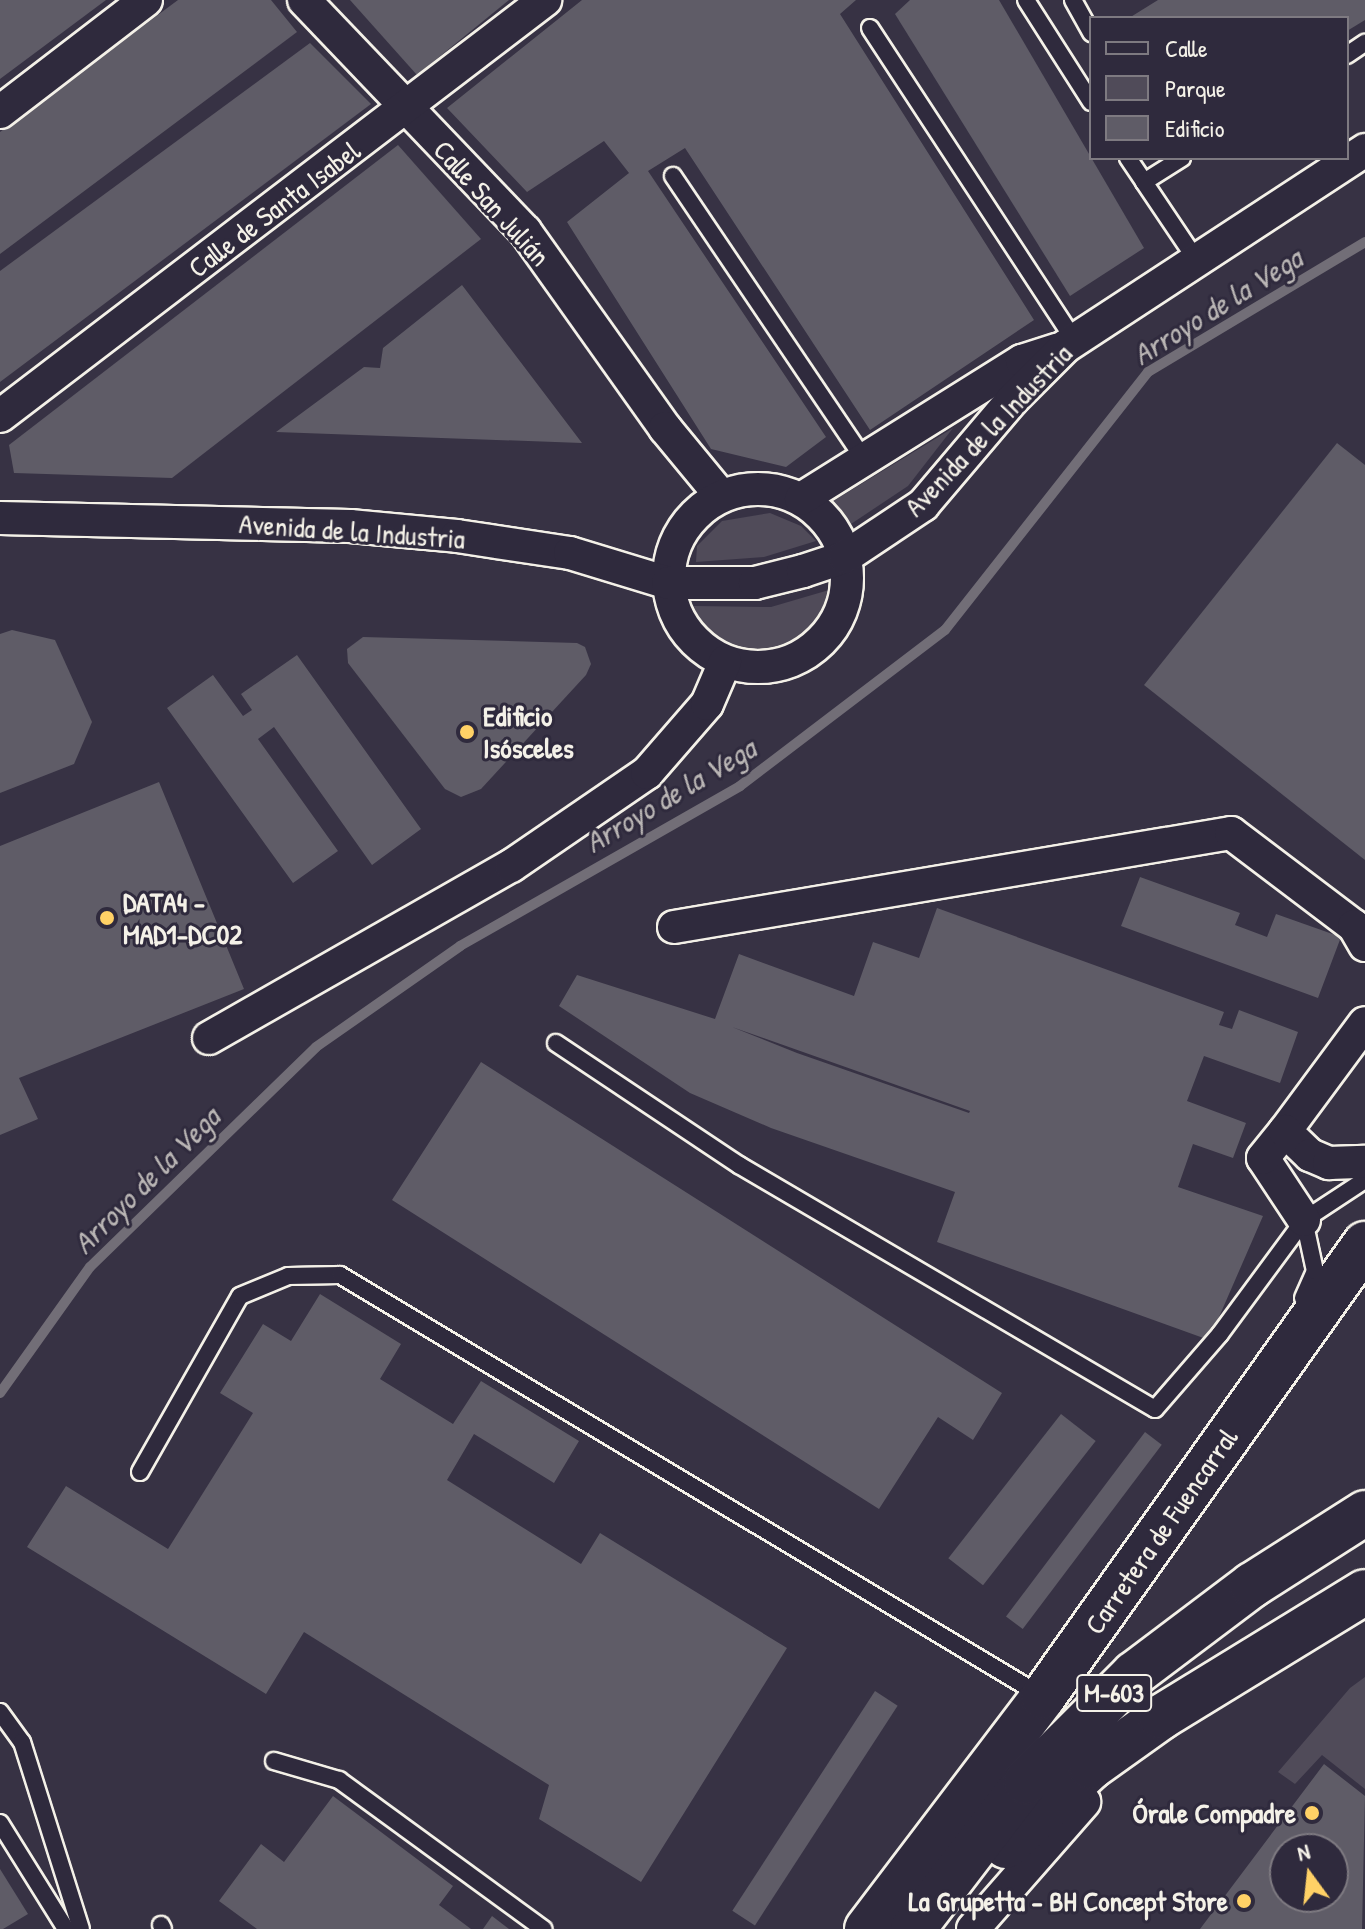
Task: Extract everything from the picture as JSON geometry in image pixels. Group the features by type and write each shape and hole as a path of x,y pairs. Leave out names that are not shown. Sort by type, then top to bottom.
{"highway":[{"name":"Carretera de Fuencarral","path":"867,1929 1043,1697 1365,1244"},
{"path":"1190,1494 1365,1281"},
{"name":"M-603","path":"913,1929 1026,1782 1134,1674 1252,1585 1365,1513"},
{"path":"935,1929 1031,1819 1091,1767 1280,1642 1365,1592"}],"street":[{"path":"0,112 146,0"},
{"name":"Calle San Julián","path":"304,0 525,231 665,428 721,496"},
{"name":"Calle de Santa Isabel","path":"0,416 545,0"},
{"name":"Avenida de la Industria","path":"0,518 350,526 457,536 570,553 668,583 755,583 845,557 923,505 1012,400 1071,343 1365,150"},
{"path":"801,499 866,462 1022,361 1071,343"},
{"path":"748,489 801,499 836,534 845,557 848,585 841,612 827,636 805,654 780,665 752,668 725,662 685,631 668,583 681,531 698,511 721,496 748,489"},
{"path":"209,1038 511,866 647,773 707,704 725,662"},
{"path":"674,927 1231,833 1354,926 1365,945"},
{"path":"1304,1220 1263,1158 1365,1023"},
{"path":"1285,1131 1310,1155 1329,1163 1365,1162"},
{"path":"973,1929 1045,1841 1107,1778 1245,1678 1280,1642"}],"lane":[{"path":"1026,0 1089,99"},
{"path":"1074,1 1089,29"},
{"path":"870,28 1071,343"},
{"path":"1129,160 1197,261"},
{"path":"1144,182 1162,163"},
{"path":"673,176 866,462"},
{"path":"556,1043 739,1165 1155,1409 1220,1334 1304,1220 1365,1180"},
{"path":"1264,1382 1269,1355 1315,1271 1304,1220"},
{"path":"140,1472 240,1296 288,1276 340,1275 1043,1697"},
{"path":"0,1712 22,1742 81,1929"},
{"path":"274,1761 339,1780 543,1929"},
{"path":"0,1823 66,1929"}],"green space":[{"path":"953,428 908,486 845,528 830,503"},
{"path":"770,513 801,526 816,541 764,557 696,562 697,546 722,521"},
{"path":"829,590 822,617 806,636 761,656 722,644 696,618 694,606 771,607"},
{"path":"1365,1677 1365,1789 1322,1755 1295,1784 1278,1772 1350,1688"}],"building":[{"path":"0,0 106,0 0,79"},
{"path":"178,0 271,0 297,32 0,254 0,132"},
{"path":"350,0 509,0 417,75"},
{"path":"582,0 856,0 840,14 1034,320 870,430 685,148 648,171 826,437 786,467 711,449 567,222 629,173 604,141 527,192 447,108"},
{"path":"910,0 999,0 1089,154 1089,160 1093,160 1144,248 1070,296 895,14"},
{"path":"1158,0 1365,0 1365,20 1349,30 1349,16 1132,16"},
{"path":"310,43 371,104 0,382 0,271"},
{"path":"398,145 481,239 172,478 14,473 9,445"},
{"path":"462,285 582,443 276,432 364,367 380,368 383,348"},
{"path":"1337,443 1365,465 1365,860 1144,685"},
{"path":"12,630 55,640 92,722 74,764 0,793 0,634"},
{"name":"Edificio Isósceles","path":"363,637 577,643 585,647 591,664 586,675 481,789 461,797 445,789 348,663 347,649"},
{"path":"297,655 421,829 372,865 274,727 258,739 338,851 293,883 167,708 213,675 243,716 252,710 241,694"},
{"name":"DATA4 - MAD1-DC02","path":"159,782 244,989 19,1078 38,1119 0,1135 0,846"},
{"path":"1140,877 1240,913 1235,925 1267,937 1276,914 1341,937 1318,998 1121,926"},
{"path":"937,908 1224,1012 1219,1025 1232,1029 1239,1010 1298,1032 1280,1083 1204,1056 1187,1101 1246,1123 1233,1158 1193,1144 1178,1187 1263,1216 1209,1340 937,1242 955,1192 771,1128 690,1093 559,1006 577,975 715,1019 739,954 854,996 873,942 919,958","holes":["732,1027 970,1111 797,1053"]},
{"path":"481,1062 1002,1393 973,1440 938,1417 879,1509 392,1200"},
{"path":"320,1294 401,1344 380,1379 453,1424 481,1381 579,1441 554,1483 474,1434 447,1480 581,1564 600,1533 787,1648 641,1882 539,1819 549,1785 304,1632 266,1694 27,1547 66,1486 168,1549 253,1413 220,1393 263,1324 291,1341"},
{"path":"1061,1414 1096,1441 983,1585 948,1558"},
{"path":"1145,1432 1162,1445 1023,1629 1006,1616"},
{"path":"875,1691 898,1706 755,1925 732,1911"},
{"path":"1324,1764 1365,1796 1362,1929 1200,1929 1269,1837 1269,1913 1349,1913 1349,1833 1272,1833"},
{"path":"333,1796 453,1886 439,1905 471,1929 257,1929 219,1901 261,1844 284,1862"},
{"path":"0,1869 28,1914 3,1929 0,1929"},
{"path":"492,1916 509,1929 483,1929"}],"waterway":[{"name":"Arroyo de la Vega","path":"0,1393 90,1267 316,1047 460,946 740,786 945,630 1148,372 1365,242"}],"place":[{"name":"Edificio Isósceles","path":"467,732"},
{"name":"DATA4 - MAD1-DC02","path":"107,918"},
{"name":"Órale Compadre","path":"1312,1813"},
{"name":"La Grupetta - BH Concept Store","path":"1244,1901"}]}
